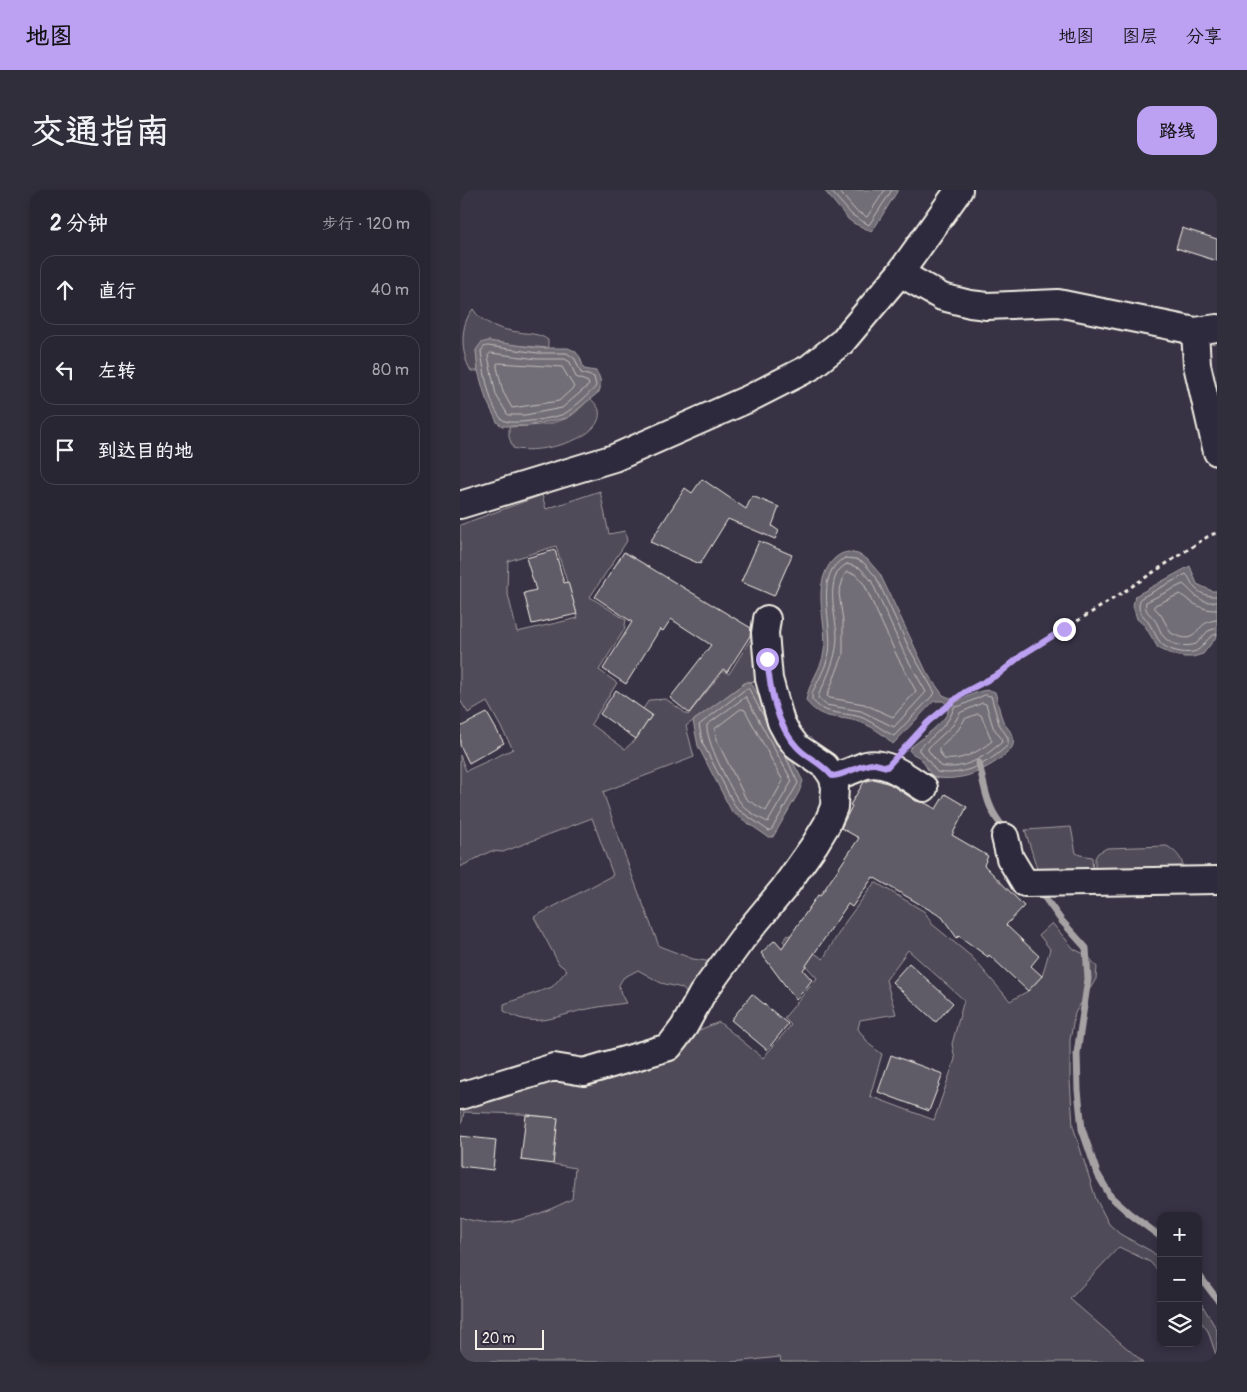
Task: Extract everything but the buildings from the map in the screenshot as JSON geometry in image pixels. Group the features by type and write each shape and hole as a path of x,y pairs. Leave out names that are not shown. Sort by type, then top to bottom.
{"street":[{"path":"460,505 614,458 748,399 809,368 842,342 900,273 959,190"},
{"path":"900,273 942,297 970,304 987,306 1058,303 1206,330 1197,365 1217,452"},
{"path":"460,1096 554,1068 584,1072 668,1048 684,1027 702,994 784,888 815,844 827,824 834,807 835,786 832,776 825,766 797,747 788,736 782,722 769,679 765,633 767,619"},
{"path":"832,776 842,775 874,764 887,767 924,788"},
{"path":"1005,837 1010,858 1025,883 1217,880"}],"path":[{"path":"887,767 928,722 965,692 999,674 1022,655 1105,604 1210,535 1217,533"}],"shaded area":[{"path":"473,309 482,319 505,330 534,334 545,338 548,340 548,348 488,341 476,350 478,371 471,371 465,356 463,339 466,322"},
{"path":"590,398 599,410 598,421 591,430 566,443 551,447 523,450 513,448 509,437 509,427 560,421 573,414"},
{"path":"600,491 609,534 625,531 627,541 590,597 626,620 624,630 599,670 617,683 591,724 625,749 636,739 652,715 643,709 649,700 666,699 688,715 723,671 729,674 752,637 761,681 746,682 686,726 694,757 603,792 659,946 693,959 719,963 691,998 682,988 661,983 638,970 623,978 619,985 626,1003 588,1009 544,1020 534,1020 515,1016 504,1011 504,1004 552,987 567,970 559,964 534,917 613,875 592,818 503,852 491,851 460,867 460,755 466,771 513,749 487,702 468,713 460,700 460,525 542,495 546,509","holes":["556,546 578,618 517,632 507,590 508,561"]},
{"path":"1071,827 1076,853 1092,857 1093,875 1039,875 1025,830"},
{"path":"1167,846 1178,855 1183,867 1102,871 1095,868 1095,858 1098,853 1107,848"},
{"path":"875,882 925,912 932,924 972,957 1010,1001 1028,991 1042,976 1050,949 1039,935 1052,923 1074,949 1088,956 1097,967 1096,979 1075,1013 1070,1040 1073,1126 1096,1199 1109,1224 1120,1234 1157,1256 1157,1270 1150,1262 1119,1247 1070,1299 1143,1362 781,1362 780,1357 733,1362 460,1362 460,1217 490,1223 518,1220 545,1211 572,1199 575,1168 553,1164 557,1118 521,1114 464,1112 462,1122 460,1122 460,1100 692,1033 719,1022 763,1058 791,1025 784,1018 817,978 783,941 788,935 823,959 846,921","holes":["908,950 964,1000 952,1044 955,1059 934,1120 870,1096 882,1054 870,1045 858,1029 860,1020 896,1014 886,980"]},
{"path":"1202,1305 1217,1330 1217,1358 1208,1331 1202,1323"}],"water":[{"path":"824,190 898,190 871,231 848,219"},
{"path":"488,341 538,348 568,348 575,351 580,357 584,369 596,371 598,374 601,384 599,392 567,418 526,426 502,426 497,422 486,399 478,371 476,350 481,343"},
{"path":"848,552 858,554 867,559 880,574 927,673 943,695 957,701 981,691 995,692 1002,718 1014,741 1011,749 993,764 963,777 935,777 921,759 909,750 943,720 948,708 943,701 934,701 893,744 872,727 848,719 823,715 806,701 809,688 821,664 824,651 825,636 821,587 828,567 836,557"},
{"path":"1190,566 1197,584 1212,591 1217,591 1217,636 1203,654 1183,657 1158,648 1145,626 1137,619 1133,606 1135,596"},
{"path":"746,682 751,682 803,781 799,792 773,837 768,837 732,812 698,746 693,721"}],"waterway":[{"path":"979,763 985,791 991,807 1006,830"},
{"path":"1038,888 1061,920 1086,948 1088,979 1077,1053 1078,1090 1082,1129 1097,1173 1111,1197 1157,1234"},
{"path":"1202,1279 1217,1299"}],"route":[{"path":"767,659 774,700 788,736 797,747 825,766 832,776 842,775 874,764 887,767 928,722 957,698 999,674 1022,655 1064,629"}]}
